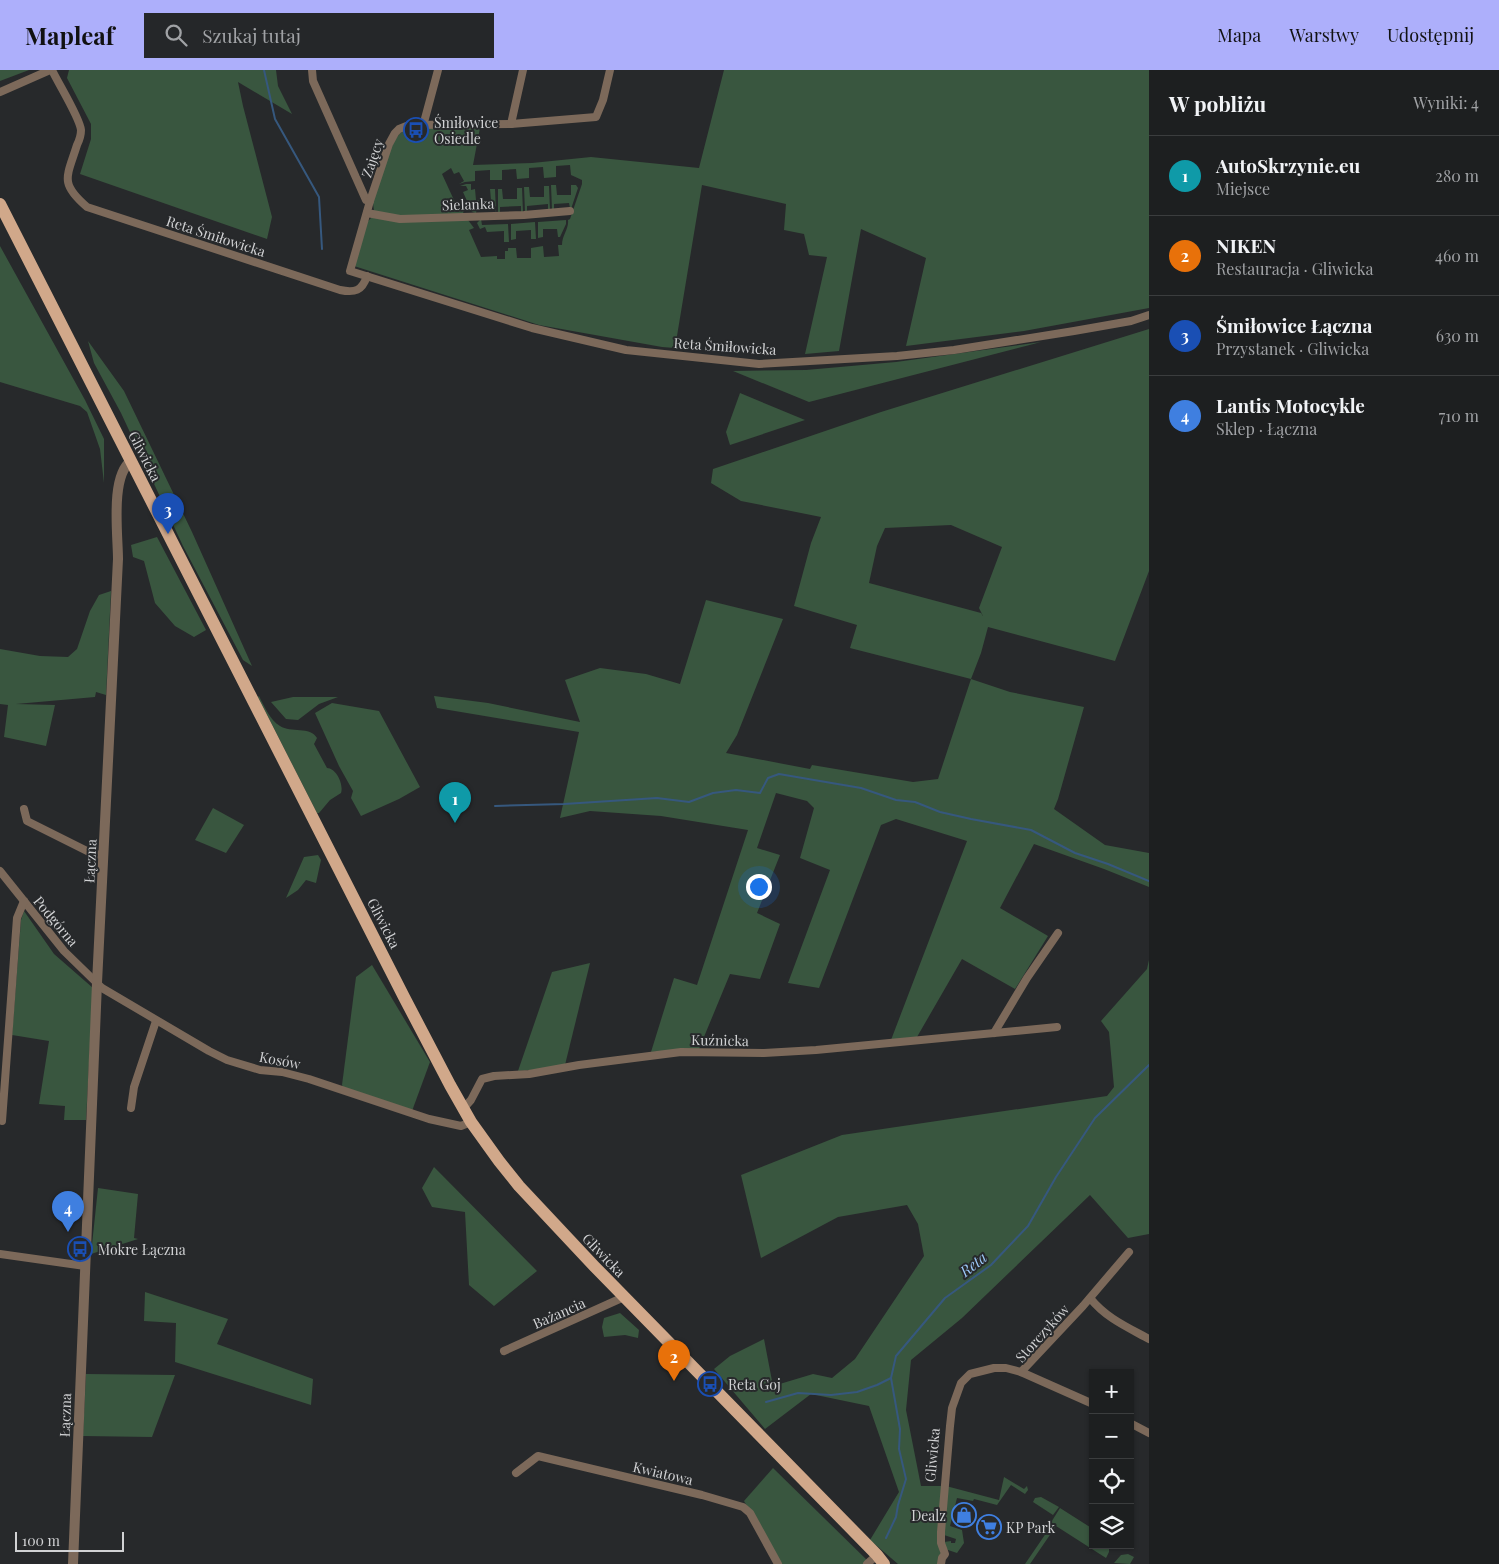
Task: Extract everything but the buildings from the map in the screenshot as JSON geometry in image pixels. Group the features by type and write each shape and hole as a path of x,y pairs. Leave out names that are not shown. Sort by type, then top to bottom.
{"main road":[{"name":"Gliwicka","path":"0,204 404,997 471,1122 499,1161 529,1197 624,1297 880,1559 892,1564"}],"street":[{"path":"1,92 51,70"},
{"name":"Reta Śmiłowicka","path":"51,70 78,121 81,131 68,177 73,195 87,207 340,290 350,292 357,290 364,286 367,276"},
{"path":"312,70 313,80 366,200 370,201"},
{"path":"423,126 438,70"},
{"path":"512,124 523,70"},
{"name":"Zajęcy","path":"350,271 370,201 394,133 408,125 512,124 596,117 603,100 610,70"},
{"name":"Sielanka","path":"367,212 400,219 524,215 570,211"},
{"name":"Reta Śmiłowicka","path":"350,271 532,328 626,350 759,364 897,356 954,350 1074,332 1131,321 1149,315"},
{"name":"Łączna","path":"73,1564 97,983 118,559 118,493 119,481 123,470 131,461"},
{"path":"24,809 27,821 93,854 104,855"},
{"name":"Podgórna","path":"0,871 64,952 97,983"},
{"path":"2,1121 17,918 24,901"},
{"path":"994,1033 1027,978 1058,932"},
{"name":"Kosów","path":"97,983 156,1021 227,1060 260,1070 282,1072 309,1078 429,1119 461,1126 471,1122"},
{"path":"131,1108 134,1087 156,1021"},
{"name":"Kuźnicka","path":"464,1109 482,1080 494,1076 529,1074 579,1065 681,1052 705,1054 816,1050 1057,1027"},
{"name":"Storczyków","path":"1089,1402 1021,1372 1090,1298 1129,1252"},
{"path":"0,1254 85,1266"},
{"name":"Bażancia","path":"504,1351 624,1297"},
{"path":"1090,1298 1107,1315 1149,1339"},
{"name":"Gliwicka","path":"941,1564 945,1554 941,1543 941,1532 950,1426 958,1390 961,1383 970,1374 994,1368 1006,1368 1021,1372"},
{"path":"1134,1426 1149,1433"},
{"name":"Kwiatowa","path":"516,1473 538,1456 711,1497 743,1507 750,1513 778,1564"},
{"path":"867,1564 880,1559"}],"green space":[{"path":"0,70 29,70 0,81"},
{"path":"69,70 276,70 278,86 292,114 238,82 272,217 267,239 80,174 91,139 91,124 67,78"},
{"path":"724,70 1149,70 1149,308 1024,331 906,346 926,258 861,229 839,351 805,354 827,257 809,255 804,234 784,230 786,204 702,185 675,348 539,325 354,266 367,222 372,217 468,220 474,228 469,230 481,257 497,256 497,259 505,259 505,251 508,251 508,248 516,248 517,258 531,258 531,248 543,246 544,257 559,256 558,245 562,245 568,220 570,219 582,184 582,180 571,175 570,165 556,166 556,177 544,178 543,167 529,168 529,178 517,179 516,169 502,170 502,180 490,180 490,170 475,171 475,181 459,184 464,181 459,172 454,174 451,168 442,174 459,211 464,209 463,214 401,216 374,211 373,203 385,164 393,143 402,132 428,127 480,128 473,165 532,163 591,157 699,168"},
{"path":"471,184 471,190 475,189 476,200 491,200 490,189 495,189 496,213 495,207 477,208 476,213 472,212 463,192 468,190 466,186 460,186"},
{"path":"551,185 556,185 557,195 571,195 571,185 576,185 578,188 571,209 569,203 554,204 554,209 552,210"},
{"path":"544,186 549,186 550,210 548,210 548,204 527,206 527,211 525,212 524,187 529,187 530,197 544,197"},
{"path":"517,188 522,188 523,212 521,212 521,206 500,207 500,213 498,213 498,189 502,189 503,199 517,199"},
{"path":"481,219 482,225 508,224 509,242 504,242 504,231 487,232 485,227 480,229 477,223"},
{"path":"566,220 560,237 558,237 557,229 543,229 543,237 538,238 538,222"},
{"path":"535,222 536,239 531,239 531,230 516,231 516,239 511,240 511,224"},
{"path":"0,246 85,400 104,439 104,483 100,449 87,412 80,406 0,382"},
{"path":"1149,329 1149,571 1115,661 988,627 971,679 850,648 857,625 794,606 811,543 821,517 741,501 711,483 713,469 881,412","holes":["951,525 1002,547 979,608 983,616 981,613 869,583 877,546 885,528"]},
{"path":"88,341 124,391 192,532 252,666 243,660 183,546 121,413 94,363"},
{"path":"1041,342 809,402 733,371 806,370 896,362"},
{"path":"740,393 805,420 730,445 726,432"},
{"path":"157,537 206,630 194,637 175,626 155,603 144,561 133,557 131,545"},
{"path":"111,591 106,695 96,692 95,697 16,704 55,705 46,746 4,737 8,705 0,704 0,649 40,656 68,657 77,649 90,611 99,595"},
{"path":"706,600 783,619 737,735 726,753 810,769 812,765 913,782 938,779 971,679 1010,692 1084,707 1054,809 1105,845 1149,853 1149,887 1034,844 1000,908 1048,936 1015,989 962,959 917,1037 891,1040 967,841 896,819 881,825 819,988 788,983 830,870 800,858 814,808 807,801 776,793 757,848 780,855 757,913 780,924 760,979 730,974 699,1049 651,1052 674,978 697,985 748,830 661,816 590,811 560,818 579,732 437,708 434,696 488,703 580,722 565,680 600,668 646,674 680,684"},
{"path":"259,696 270,717 280,726 314,734 317,738 314,744 327,768 338,777 342,789 341,793 330,800 319,813 317,813"},
{"path":"293,697 338,697 319,704 298,720 286,719 271,702"},
{"path":"332,703 379,711 420,787 399,799 361,816 351,798 353,791 339,766 315,713"},
{"path":"213,808 244,825 226,853 195,840"},
{"path":"318,855 321,860 316,883 306,880 298,890 286,898 304,857"},
{"path":"24,911 54,954 93,988 86,1120 64,1120 65,1106 39,1104 49,1041 12,1035 21,920"},
{"path":"1149,960 1149,1234 1128,1238 1090,1195 962,1318 911,1360 906,1410 921,1486 943,1486 941,1555 939,1564 898,1564 870,1540 899,1492 869,1406 811,1394 765,1429 714,1369 730,1356 764,1339 773,1386 813,1374 832,1378 855,1359 924,1256 918,1224 907,1205 838,1217 761,1258 741,1175 842,1135 1107,1096 1114,1087 1109,1032 1101,1021 1147,969"},
{"path":"590,963 565,1065 518,1071 552,972"},
{"path":"372,965 430,1062 412,1111 345,1092 342,1085 356,977"},
{"path":"434,1167 537,1271 494,1306 469,1285 465,1212 432,1207 422,1188"},
{"path":"98,1188 138,1194 134,1238 138,1239 91,1254"},
{"path":"145,1292 228,1319 217,1344 313,1379 311,1405 175,1362 176,1323 144,1321"},
{"path":"620,1313 639,1330 638,1338 625,1335 604,1337 602,1327 604,1318"},
{"path":"86,1374 175,1375 152,1437 83,1436"},
{"path":"773,1468 871,1564 782,1564 744,1501"},
{"path":"1004,1477 1024,1489 1027,1486 1028,1490 1025,1494 1011,1485 997,1505 974,1499 973,1501 957,1498 950,1526 962,1530 964,1543 957,1553 945,1549 944,1542 951,1541 951,1543 955,1543 956,1539 944,1535 946,1486 999,1500"},
{"path":"1041,1497 1059,1507 1053,1515 1033,1502 1035,1498"},
{"path":"1060,1508 1089,1526 1089,1547 1056,1526 1030,1564 1025,1564 1051,1526 1050,1524"},
{"path":"1092,1549 1109,1549 1106,1558"},
{"path":"1128,1554 1134,1557 1130,1564 1114,1563 1121,1555"}],"waterway":[{"path":"264,70 275,119 319,197 322,249"},
{"path":"495,806 657,798 689,802 713,793 736,790 760,793 768,778 779,774 861,788 896,800 915,802 940,812 1031,830 1075,853 1149,881"},
{"name":"Reta","path":"766,1402 798,1393 831,1395 857,1392 891,1378 896,1356 945,1298 991,1265 1028,1226 1056,1177 1095,1118 1149,1065"},
{"path":"886,1538 896,1517 906,1479 899,1449 900,1429 891,1378"}],"place":[{"name":"Śmiłowice Osiedle","path":"416,130"},
{"name":"Śmiłowice Łączna","path":"168,534"},
{"name":"AutoSkrzynie.eu","path":"455,823"},
{"name":"Lantis Motocykle","path":"68,1232"},
{"name":"Mokre Łączna","path":"80,1249"},
{"name":"NIKEN","path":"674,1381"},
{"name":"Reta Goj","path":"710,1384"},
{"name":"Dealz","path":"964,1515"},
{"name":"KP Park","path":"989,1527"}]}
